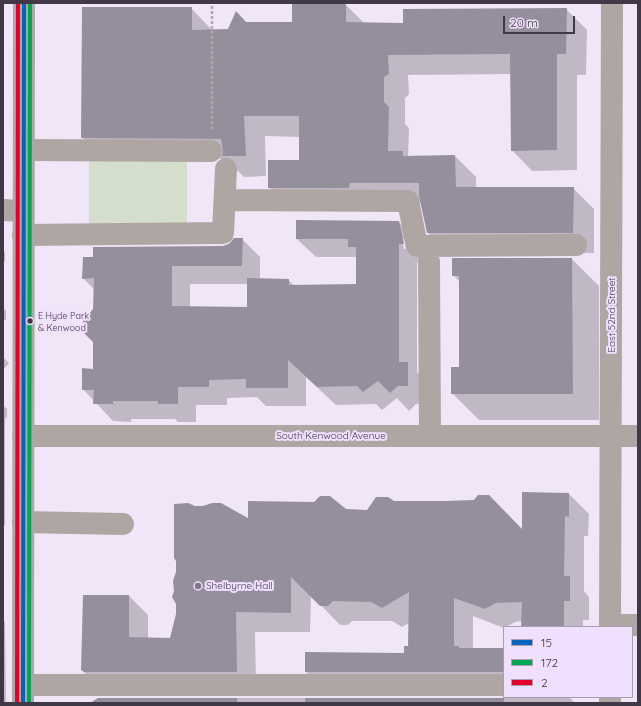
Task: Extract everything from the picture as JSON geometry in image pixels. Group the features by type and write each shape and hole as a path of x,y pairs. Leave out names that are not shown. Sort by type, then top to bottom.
{"main road":[{"path":"23,694 24,235 13,210 24,150 24,3"}],"street":[{"name":"East 52nd Street","path":"610,626 612,436 612,3"},
{"path":"24,150 212,151"},
{"path":"24,235 223,233 226,168"},
{"path":"225,200 408,201 417,246 576,245"},
{"path":"430,262 430,436"},
{"name":"South Kenwood Avenue","path":"23,436 638,436"},
{"path":"23,522 123,524"},
{"path":"610,626 638,625"},
{"path":"23,694 503,684"}],"path":[{"path":"212,3 212,151"}],"green space":[{"path":"89,160 187,160 187,228 89,228"}],"building":[{"path":"292,4 346,4 346,22 403,23 403,9 567,8 566,54 557,54 557,150 511,151 510,54 388,55 389,74 384,77 384,102 389,107 388,151 403,151 403,156 455,155 456,187 574,187 573,233 427,233 419,196 419,183 350,183 349,188 268,188 268,160 299,160 299,116 244,116 246,156 222,156 223,151 221,139 81,138 82,7 192,7 192,30 228,29 236,11 246,22 292,22"},
{"path":"296,220 399,221 404,244 399,244 399,362 408,362 408,386 398,386 390,393 378,381 363,392 357,386 317,387 288,360 288,388 246,388 246,379 209,380 209,387 178,387 178,404 158,404 158,401 113,401 113,404 93,404 94,390 82,390 82,368 93,369 93,342 83,332 83,321 93,309 94,278 82,279 83,257 93,257 93,247 223,246 229,244 234,238 243,238 242,266 172,266 172,306 247,307 247,278 289,279 289,285 356,284 356,247 348,247 348,239 296,239"},
{"path":"452,258 572,258 573,394 451,394 451,367 459,367 459,276 452,276"},
{"path":"522,492 569,493 569,517 565,516 564,576 570,576 570,601 564,601 564,626 521,626 522,602 496,603 485,609 454,598 454,646 459,646 459,648 503,648 503,672 305,672 305,652 404,653 404,646 408,646 409,592 382,608 371,602 333,601 328,606 320,606 291,577 291,613 236,612 237,672 84,672 81,670 83,595 129,595 129,637 170,638 176,614 176,604 172,597 174,591 173,581 176,572 176,561 174,558 174,504 188,503 195,506 203,506 212,503 221,503 248,518 248,501 314,502 320,496 330,496 346,509 367,510 376,497 388,497 394,501 444,501 474,500 478,495 489,495 522,529"},
{"path":"98,698 237,698 237,703 90,703"},
{"path":"305,698 504,698 504,703 305,703"}],"transit line":[{"name":"2","path":"17,703 18,3"},
{"name":"15","path":"23,703 24,3"},
{"name":"172","path":"29,703 30,3"}],"place":[{"name":"E Hyde Park & Kenwood","path":"30,321"},
{"name":"Shelbyrne Hall","path":"198,586"}]}
